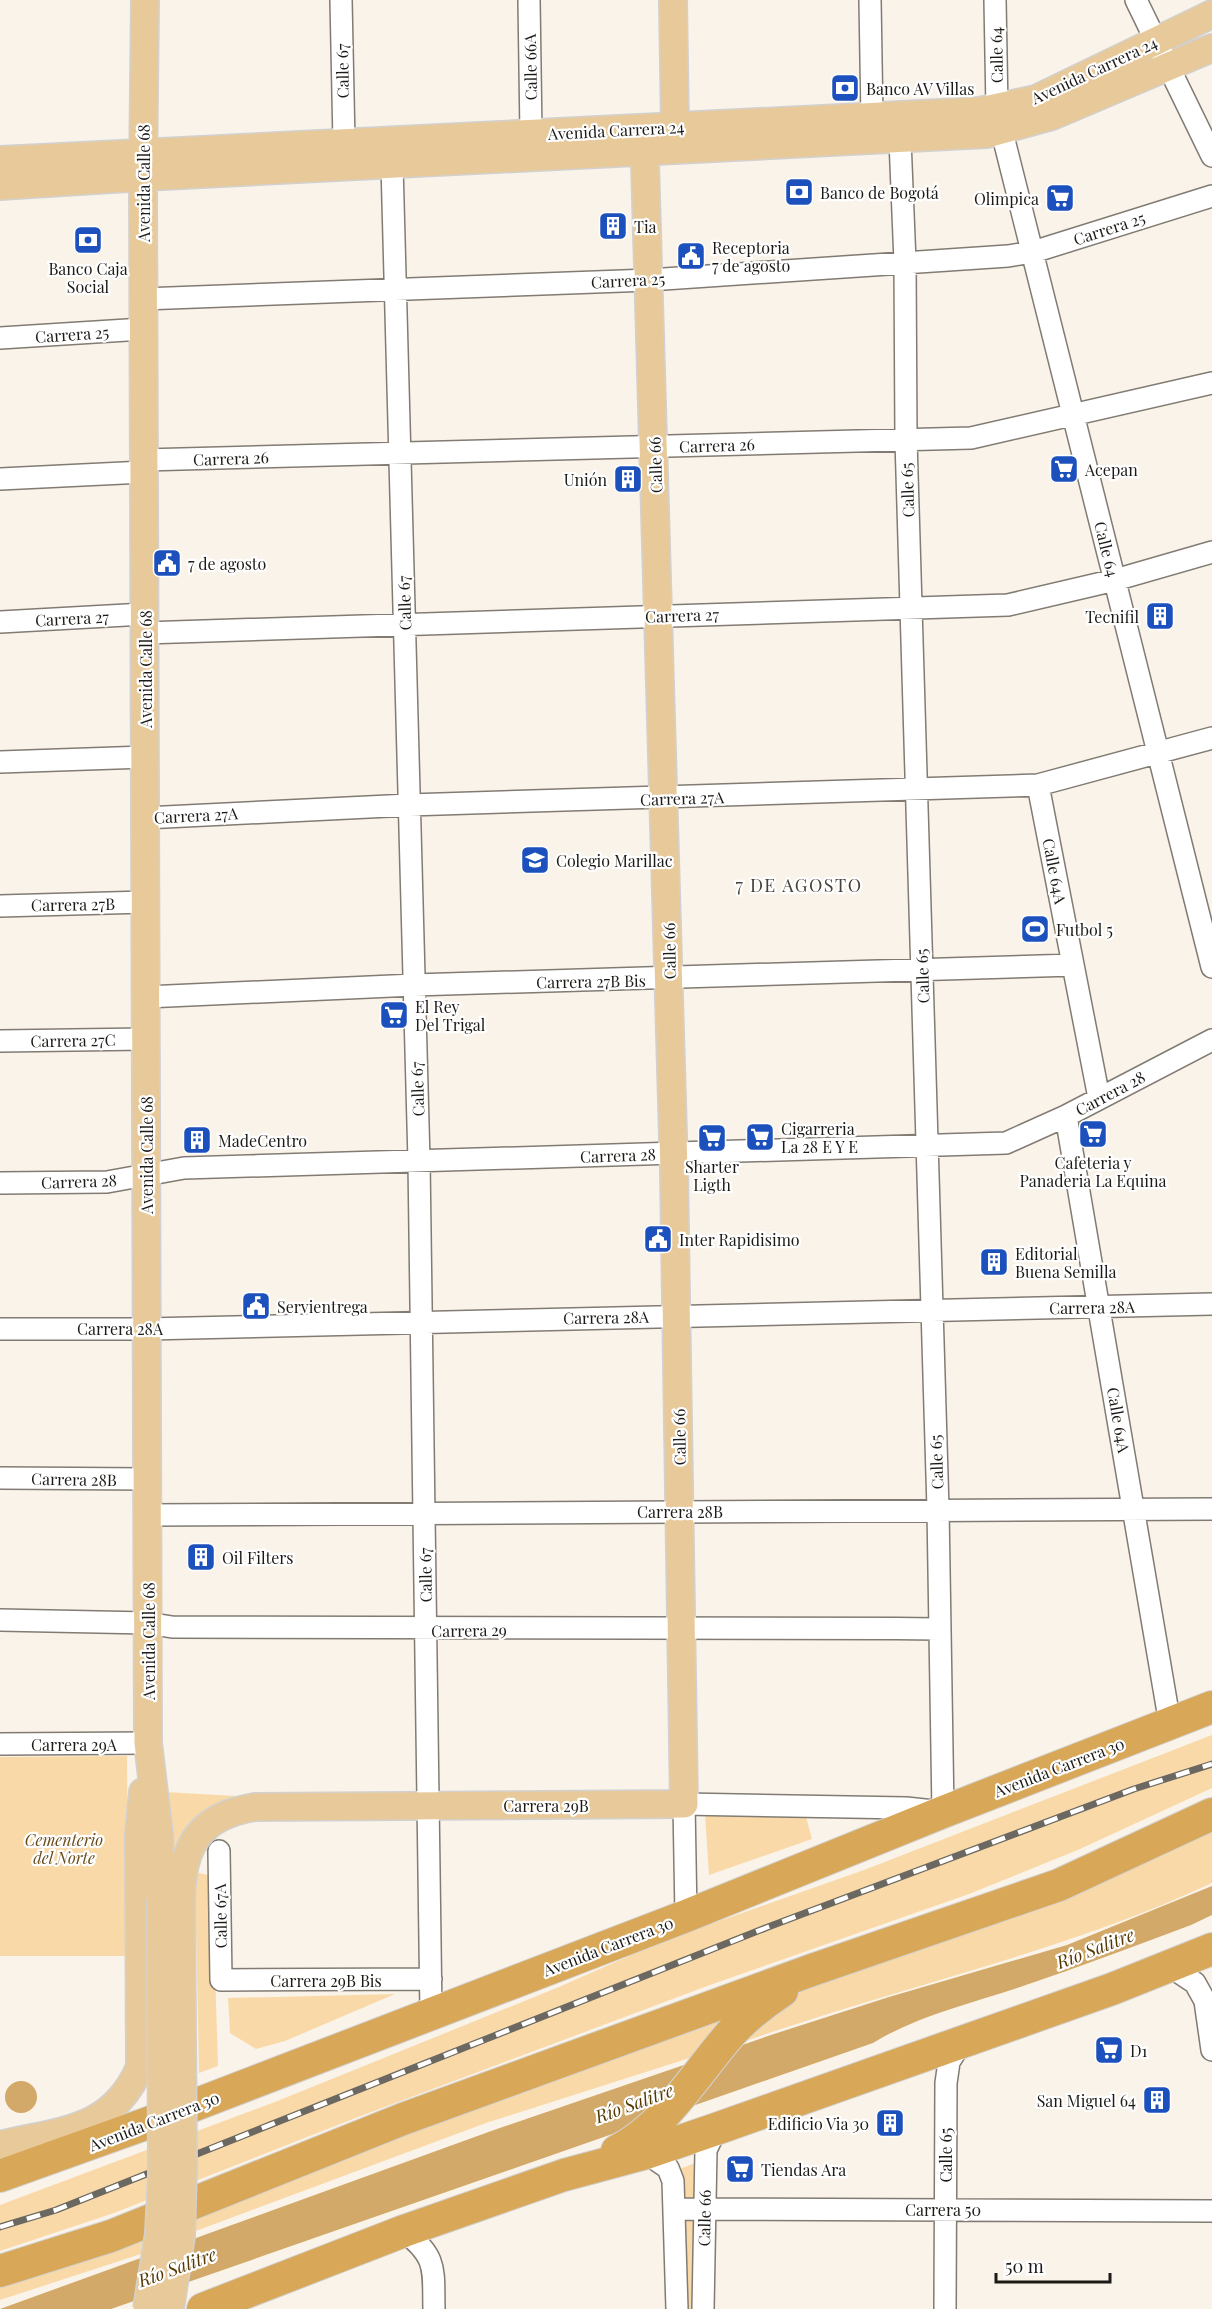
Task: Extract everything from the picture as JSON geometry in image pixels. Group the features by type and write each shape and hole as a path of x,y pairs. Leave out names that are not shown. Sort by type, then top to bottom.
{"highway":[{"name":"Avenida Carrera 30","path":"0,2176 57,2158 686,1916 1212,1707"},
{"path":"0,2271 111,2236 403,2119 812,1970 1059,1885 1212,1814"},
{"path":"204,2309 404,2231 564,2175 628,2145 651,2138 716,2129 1171,1967 1212,1949"},
{"path":"651,2138 746,2018 812,1970"}],"main road":[{"name":"Avenida Calle 68","path":"145,0 142,164 148,1743 159,1835 174,1890 183,2178 180,2245 170,2309"},
{"path":"644,140 675,127 673,0"},
{"name":"Avenida Carrera 24","path":"675,127 872,119 1000,121 1053,91 1212,14"},
{"name":"Avenida Carrera 24","path":"0,186 142,164 344,142 531,134 644,140 900,140 1000,121 1052,116 1212,48"},
{"name":"Avenida Carrera 24","path":"0,160 142,164 392,165 644,140"},
{"name":"Calle 66","path":"644,140 670,979 678,1316 684,1804"},
{"path":"0,2145 94,2121 117,2103 134,2081 140,2067 142,2054 139,1835 148,1743"},
{"name":"Carrera 29B","path":"174,1890 193,1841 215,1820 234,1810 255,1807 684,1804"},
{"name":"Avenida Calle 68","path":"147,2309 159,2235 174,1890"}],"street":[{"name":"Calle 67","path":"341,0 344,142"},
{"name":"Calle 66A","path":"529,0 531,134"},
{"path":"870,0 872,119"},
{"name":"Calle 64","path":"995,0 1000,121 1212,967"},
{"path":"1136,0 1212,156"},
{"name":"Calle 65","path":"900,140 905,262 906,440 938,1509 938,1629 943,1812"},
{"name":"Calle 67","path":"392,165 419,1161 431,2013"},
{"name":"Carrera 25","path":"143,300 649,280 1008,256 1033,252 1212,196"},
{"name":"Carrera 25","path":"0,338 143,329"},
{"name":"Carrera 26","path":"0,479 144,466 399,453 971,438 1212,383"},
{"name":"Carrera 27","path":"0,622 404,624 1008,605 1115,580 1212,552"},
{"name":"Carrera 27A","path":"145,818 410,805 1038,785 1212,738"},
{"path":"0,762 145,757"},
{"name":"Calle 64A","path":"1038,785 1100,1098"},
{"name":"Carrera 27B","path":"0,906 145,902"},
{"name":"Carrera 27B Bis","path":"146,997 414,985 1073,965"},
{"name":"Carrera 27C","path":"0,1041 146,1039"},
{"name":"Carrera 28","path":"0,1183 107,1182 184,1168 1006,1143 1066,1116 1212,1040"},
{"name":"Calle 64A","path":"1066,1116 1170,1724"},
{"name":"Carrera 28A","path":"0,1329 147,1329 422,1320 1212,1304"},
{"name":"Carrera 28B","path":"0,1478 148,1479"},
{"name":"Carrera 28B","path":"148,1515 680,1510 1212,1509"},
{"name":"Carrera 29","path":"0,1620 147,1623 172,1628 425,1630 682,1626 938,1629"},
{"name":"Carrera 29A","path":"0,1744 148,1743"},
{"name":"Carrera 29B","path":"684,1804 906,1808 943,1812"},
{"name":"Calle 66","path":"684,1804 686,1916"},
{"name":"Calle 67A","path":"219,1851 221,1980"},
{"path":"1171,1967 1195,1983 1205,2001 1212,2050"},
{"name":"Carrera 29B Bis","path":"221,1980 431,1980"},
{"name":"Calle 65","path":"945,2309 946,2072 953,2054 962,2041"},
{"name":"Calle 66","path":"704,2309 706,2150 716,2129"},
{"name":"Calle 66","path":"651,2138 661,2162 671,2173 674,2187 677,2309"},
{"path":"0,2151 57,2158"},
{"name":"Carrera 50","path":"674,2209 1212,2211"},
{"path":"404,2231 425,2249 431,2259 434,2309"}],"green space":[{"path":"1212,1735 1212,1788 1080,1849 969,1894 710,1985 358,2117 114,2213 0,2251 0,2205 275,2102 559,1987 665,1940 864,1870"},
{"name":"Cementerio del Norte","path":"127,1756 128,1956 0,1956 0,1757"},
{"path":"164,1792 236,1796 194,1822 181,1840 172,1866"},
{"path":"805,1813 812,1839 709,1875 705,1815"},
{"path":"1212,1828 1212,1883 1094,1931 792,2025 732,2046 784,2000 804,1990"},
{"path":"195,1872 212,1876 218,2066 199,2073"},
{"path":"395,1994 285,2041 256,2049 230,2033 228,1998"},
{"path":"746,2005 699,2055 486,2123 193,2232 193,2216"},
{"path":"698,2162 699,2199 683,2202 677,2170"},
{"path":"695,2215 700,2309 681,2309 684,2218"},
{"path":"148,2235 147,2252 0,2300 0,2283"}],"water":[{"name":"Río Salitre","path":"1212,1886 1212,1915 1191,1925 1044,1979 927,2017 873,2043 111,2309 0,2309 494,2130 774,2034 889,1997 1067,1945"},
{"path":"21,2081 33,2085 37,2097 33,2109 21,2113 9,2109 5,2097 9,2085"}],"railway":[{"path":"0,2227 56,2210 768,1927 1134,1789 1212,1764"}],"place":[{"name":"Banco AV Villas","path":"845,88"},
{"name":"Banco de Bogotá","path":"799,192"},
{"name":"Olimpica","path":"1060,198"},
{"name":"Tia","path":"613,226"},
{"name":"Banco Caja Social","path":"88,240"},
{"name":"Receptoria 7 de agosto","path":"691,256"},
{"name":"Acepan","path":"1064,469"},
{"name":"Unión","path":"628,479"},
{"name":"7 de agosto","path":"167,563"},
{"name":"Tecnifil","path":"1160,616"},
{"name":"Colegio Marillac","path":"535,860"},
{"name":"Futbol 5","path":"1035,929"},
{"name":"El Rey Del Trigal","path":"394,1015"},
{"name":"Cafeteria y Panaderia La Equina","path":"1093,1134"},
{"name":"Cigarreria La 28 E Y E","path":"760,1137"},
{"name":"Sharter Ligth","path":"712,1138"},
{"name":"MadeCentro","path":"197,1140"},
{"name":"Inter Rapidisimo","path":"658,1239"},
{"name":"Editorial Buena Semilla","path":"994,1262"},
{"name":"Servientrega","path":"256,1306"},
{"name":"Oil Filters","path":"201,1557"},
{"name":"D1","path":"1109,2050"},
{"name":"San Miguel 64","path":"1157,2100"},
{"name":"Edificio Via 30","path":"890,2123"},
{"name":"Tiendas Ara","path":"740,2169"}],"district":[{"name":"7 DE AGOSTO","path":"799,885"}]}
